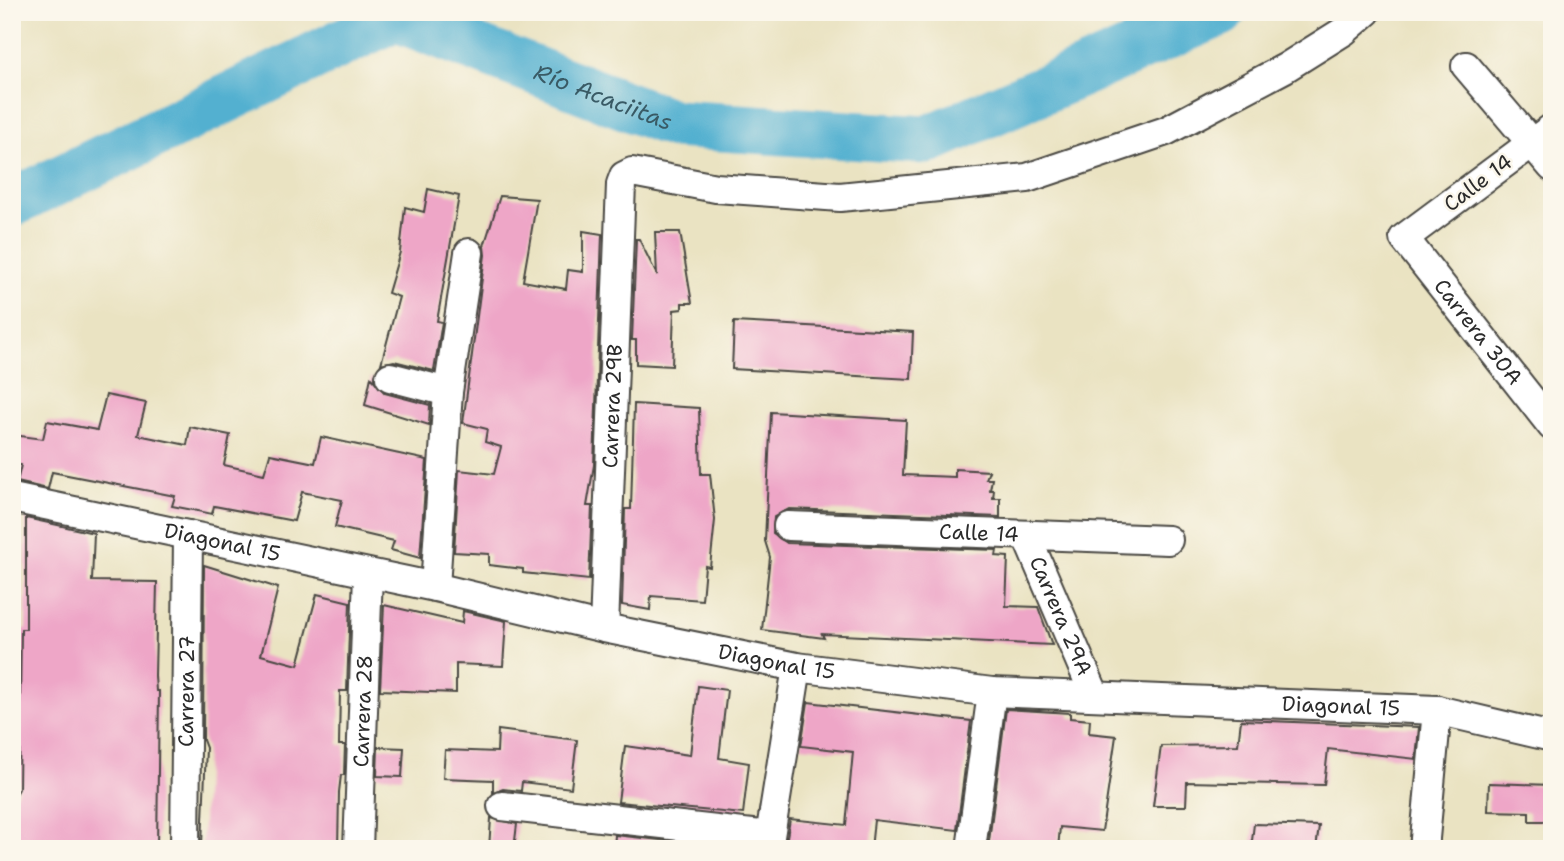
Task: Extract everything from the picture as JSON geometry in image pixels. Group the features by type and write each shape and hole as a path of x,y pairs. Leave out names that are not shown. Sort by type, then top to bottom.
{"street":[{"name":"Carrera 29B","path":"604,628 621,184 624,176 632,172 716,188 840,197 1027,178 1166,131 1285,68 1344,32 1366,12"},
{"path":"1466,66 1542,135 1552,167"},
{"name":"Calle 14","path":"1404,238 1542,135"},
{"name":"Carrera 30A","path":"1404,238 1552,426"},
{"path":"435,587 448,392 469,253"},
{"path":"390,377 448,392"},
{"name":"Diagonal 15","path":"12,498 435,587 604,628 797,667 992,692 1437,710 1552,737"},
{"name":"Calle 14","path":"788,526 1168,540"},
{"name":"Carrera 27","path":"185,849 188,535"},
{"name":"Carrera 29A","path":"1026,535 1095,696"},
{"name":"Carrera 28","path":"358,849 368,574"},
{"path":"502,806 769,842 797,667"},
{"path":"971,849 992,692"},
{"path":"1424,849 1437,710"}],"building":[{"path":"428,189 459,196 437,321 442,322 434,371 394,361 381,364 399,297 388,293 400,252 405,207 424,212"},
{"path":"500,196 537,199 523,281 566,289 568,270 583,272 583,231 602,234 594,465 587,506 592,506 589,580 523,573 523,569 489,565 489,554 454,552 459,470 494,474 501,447 485,442 487,429 463,423 484,246"},
{"path":"655,232 680,232 692,303 682,303 682,309 674,310 672,366 636,364 636,340 632,340 636,239 639,239 657,275"},
{"path":"734,322 913,332 911,379 732,369"},
{"path":"371,377 385,393 430,405 429,425 365,405"},
{"path":"106,395 146,403 138,435 187,445 190,427 230,435 224,465 264,474 270,454 315,463 321,437 427,460 420,558 391,550 394,541 335,527 342,500 302,492 294,521 214,506 212,514 172,506 175,496 52,472 48,489 17,482 21,465 12,464 12,435 43,439 47,421 97,430"},
{"path":"634,404 699,408 701,474 710,474 715,520 710,567 705,566 702,600 651,596 650,610 622,605 625,509 631,509"},
{"path":"771,412 906,420 903,475 955,477 955,469 989,471 986,479 992,479 990,490 994,490 993,498 1000,498 1000,517 789,509 774,517 773,533 787,543 997,550 996,556 1008,557 1006,606 1038,607 1052,645 822,634 824,638 762,630 770,557 765,541"},
{"path":"26,518 94,533 92,581 157,582 157,849 14,849 15,796 19,789 21,629 26,629"},
{"path":"204,565 278,588 261,655 298,665 317,594 350,602 347,691 340,691 339,745 345,745 344,775 341,775 339,792 338,849 203,849 206,748 203,740"},
{"path":"384,605 462,623 463,611 506,621 503,666 456,664 456,693 380,690"},
{"path":"698,686 727,690 719,758 749,763 743,814 618,802 625,746 690,755"},
{"path":"808,702 971,721 957,830 874,820 871,849 833,849 786,843 790,819 846,825 853,752 801,746"},
{"path":"1006,709 1070,713 1070,718 1090,720 1089,733 1116,736 1102,831 1060,827 1058,849 988,849"},
{"path":"1241,720 1419,727 1416,759 1328,749 1324,785 1187,782 1186,806 1153,806 1161,746 1238,745"},
{"path":"498,730 577,740 571,788 522,782 521,791 503,789 493,793 493,780 443,778 445,750 497,752"},
{"path":"378,747 404,748 402,777 377,776"},
{"path":"1489,783 1552,785 1552,821 1529,821 1529,812 1488,811"},
{"path":"491,818 517,824 514,849 489,849"},
{"path":"1254,824 1319,826 1316,849 1251,849"},
{"path":"615,835 687,843 686,849 614,849"}],"waterway":[{"name":"Río Acaciitas","path":"12,203 395,17 674,124 927,140 1221,12"}]}
